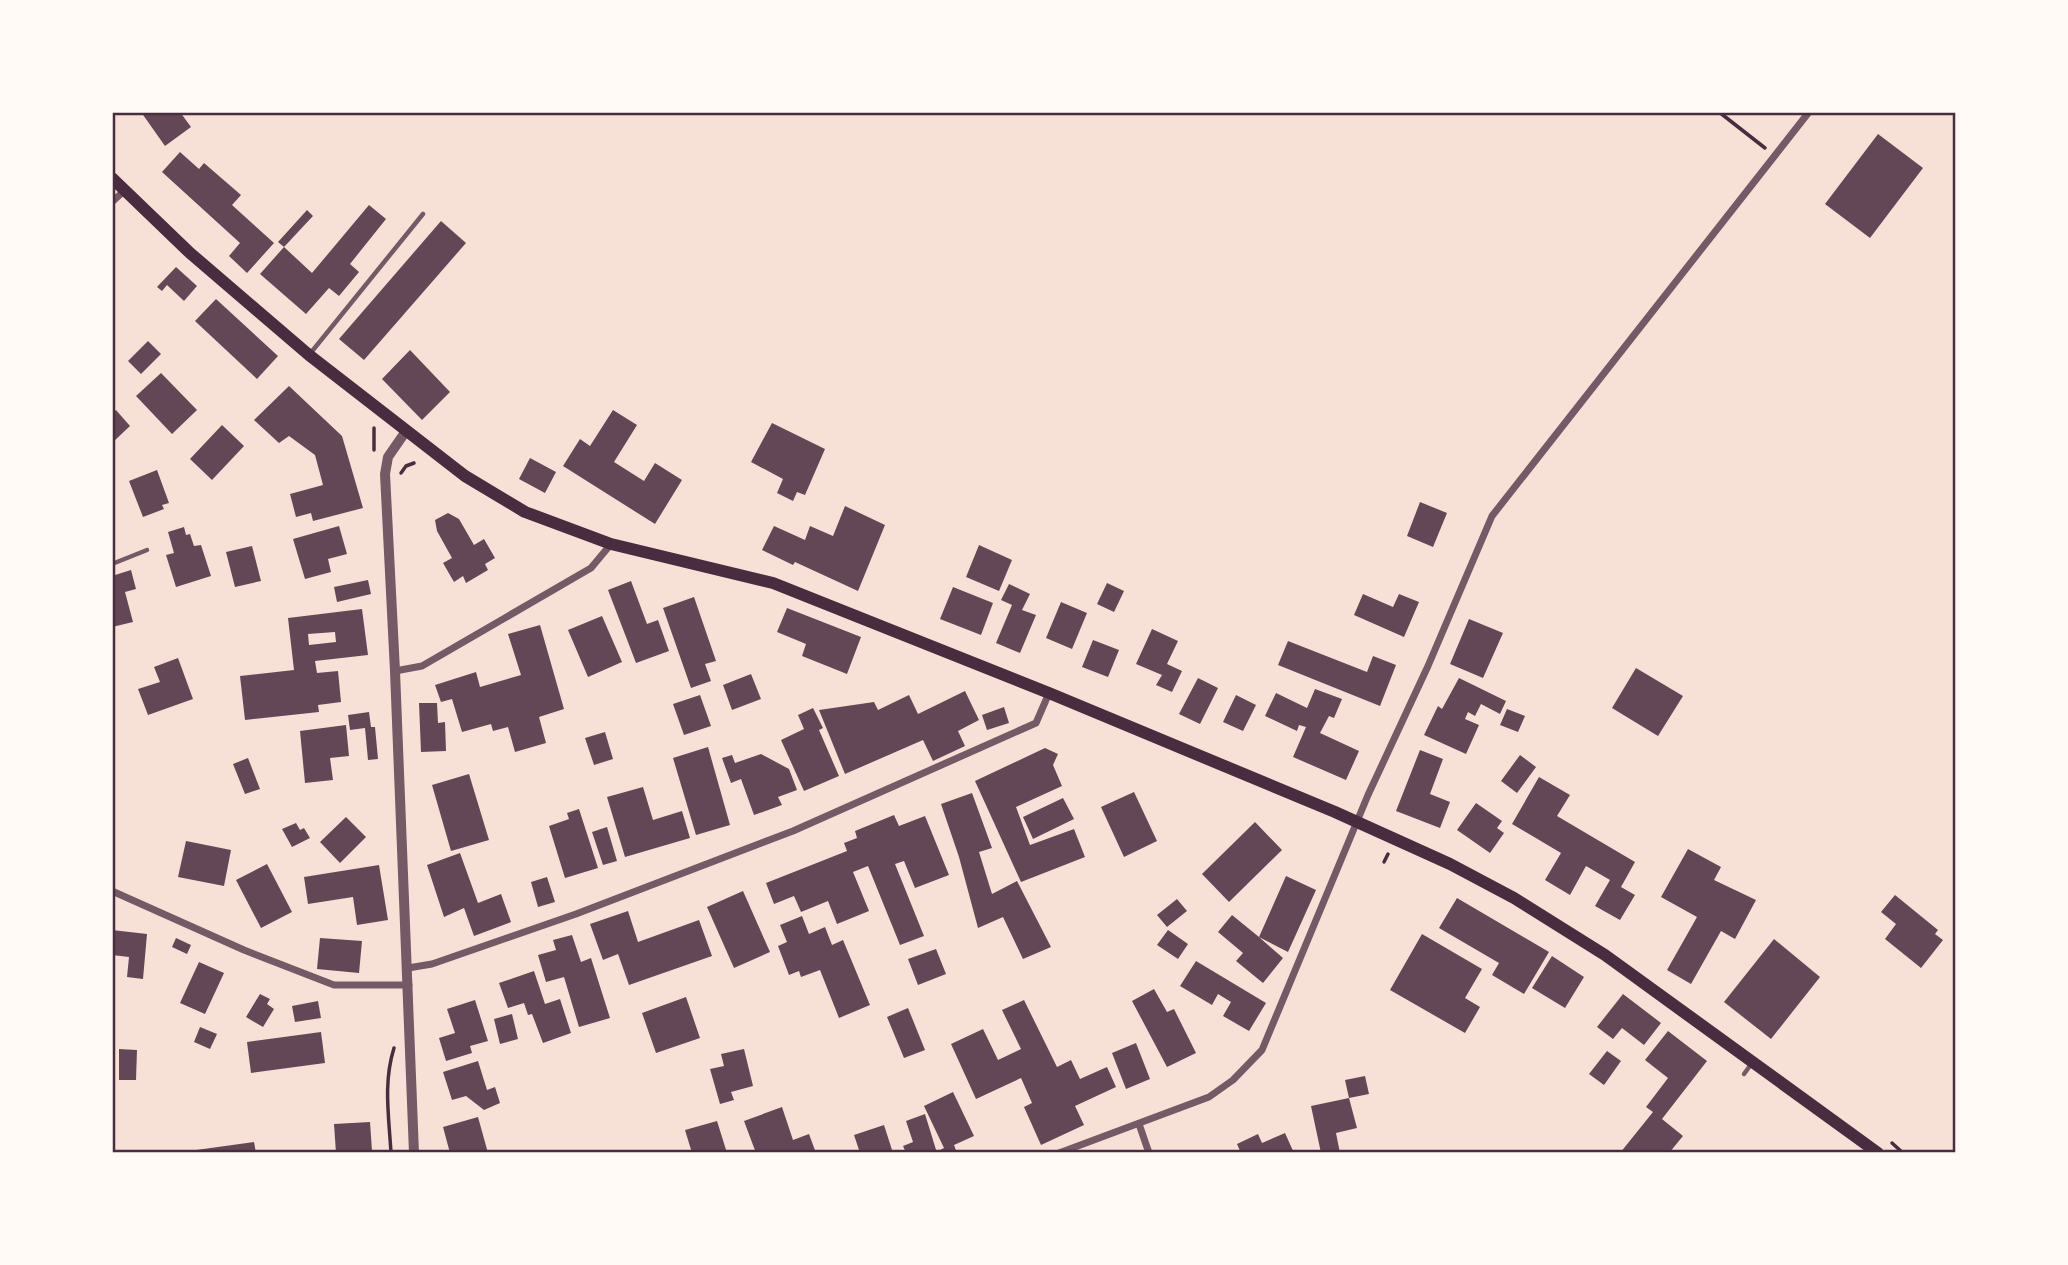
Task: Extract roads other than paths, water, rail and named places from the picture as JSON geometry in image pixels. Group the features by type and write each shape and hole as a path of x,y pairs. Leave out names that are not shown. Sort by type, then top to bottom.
{"main road":[{"path":"112,178 190,253 309,355 465,476 525,512 611,544 773,583 1049,693 1357,822 1450,864 1537,912 1605,955 1878,1153"}],"street":[{"path":"1059,1153 1209,1097 1233,1080 1262,1050 1357,822 1492,516 1809,112"},
{"path":"112,202 124,191"},
{"path":"406,431 388,457 385,474 409,985 414,1153"},
{"path":"395,671 422,666 591,568 611,544"},
{"path":"408,968 432,964 576,914 793,831 1036,723 1049,693"},
{"path":"112,891 244,950 334,985 409,985"},
{"path":"1139,1124 1149,1153"}],"lane":[{"path":"309,355 423,214"},
{"path":"112,564 147,550"},
{"path":"1744,1074 1753,1062"}]}
